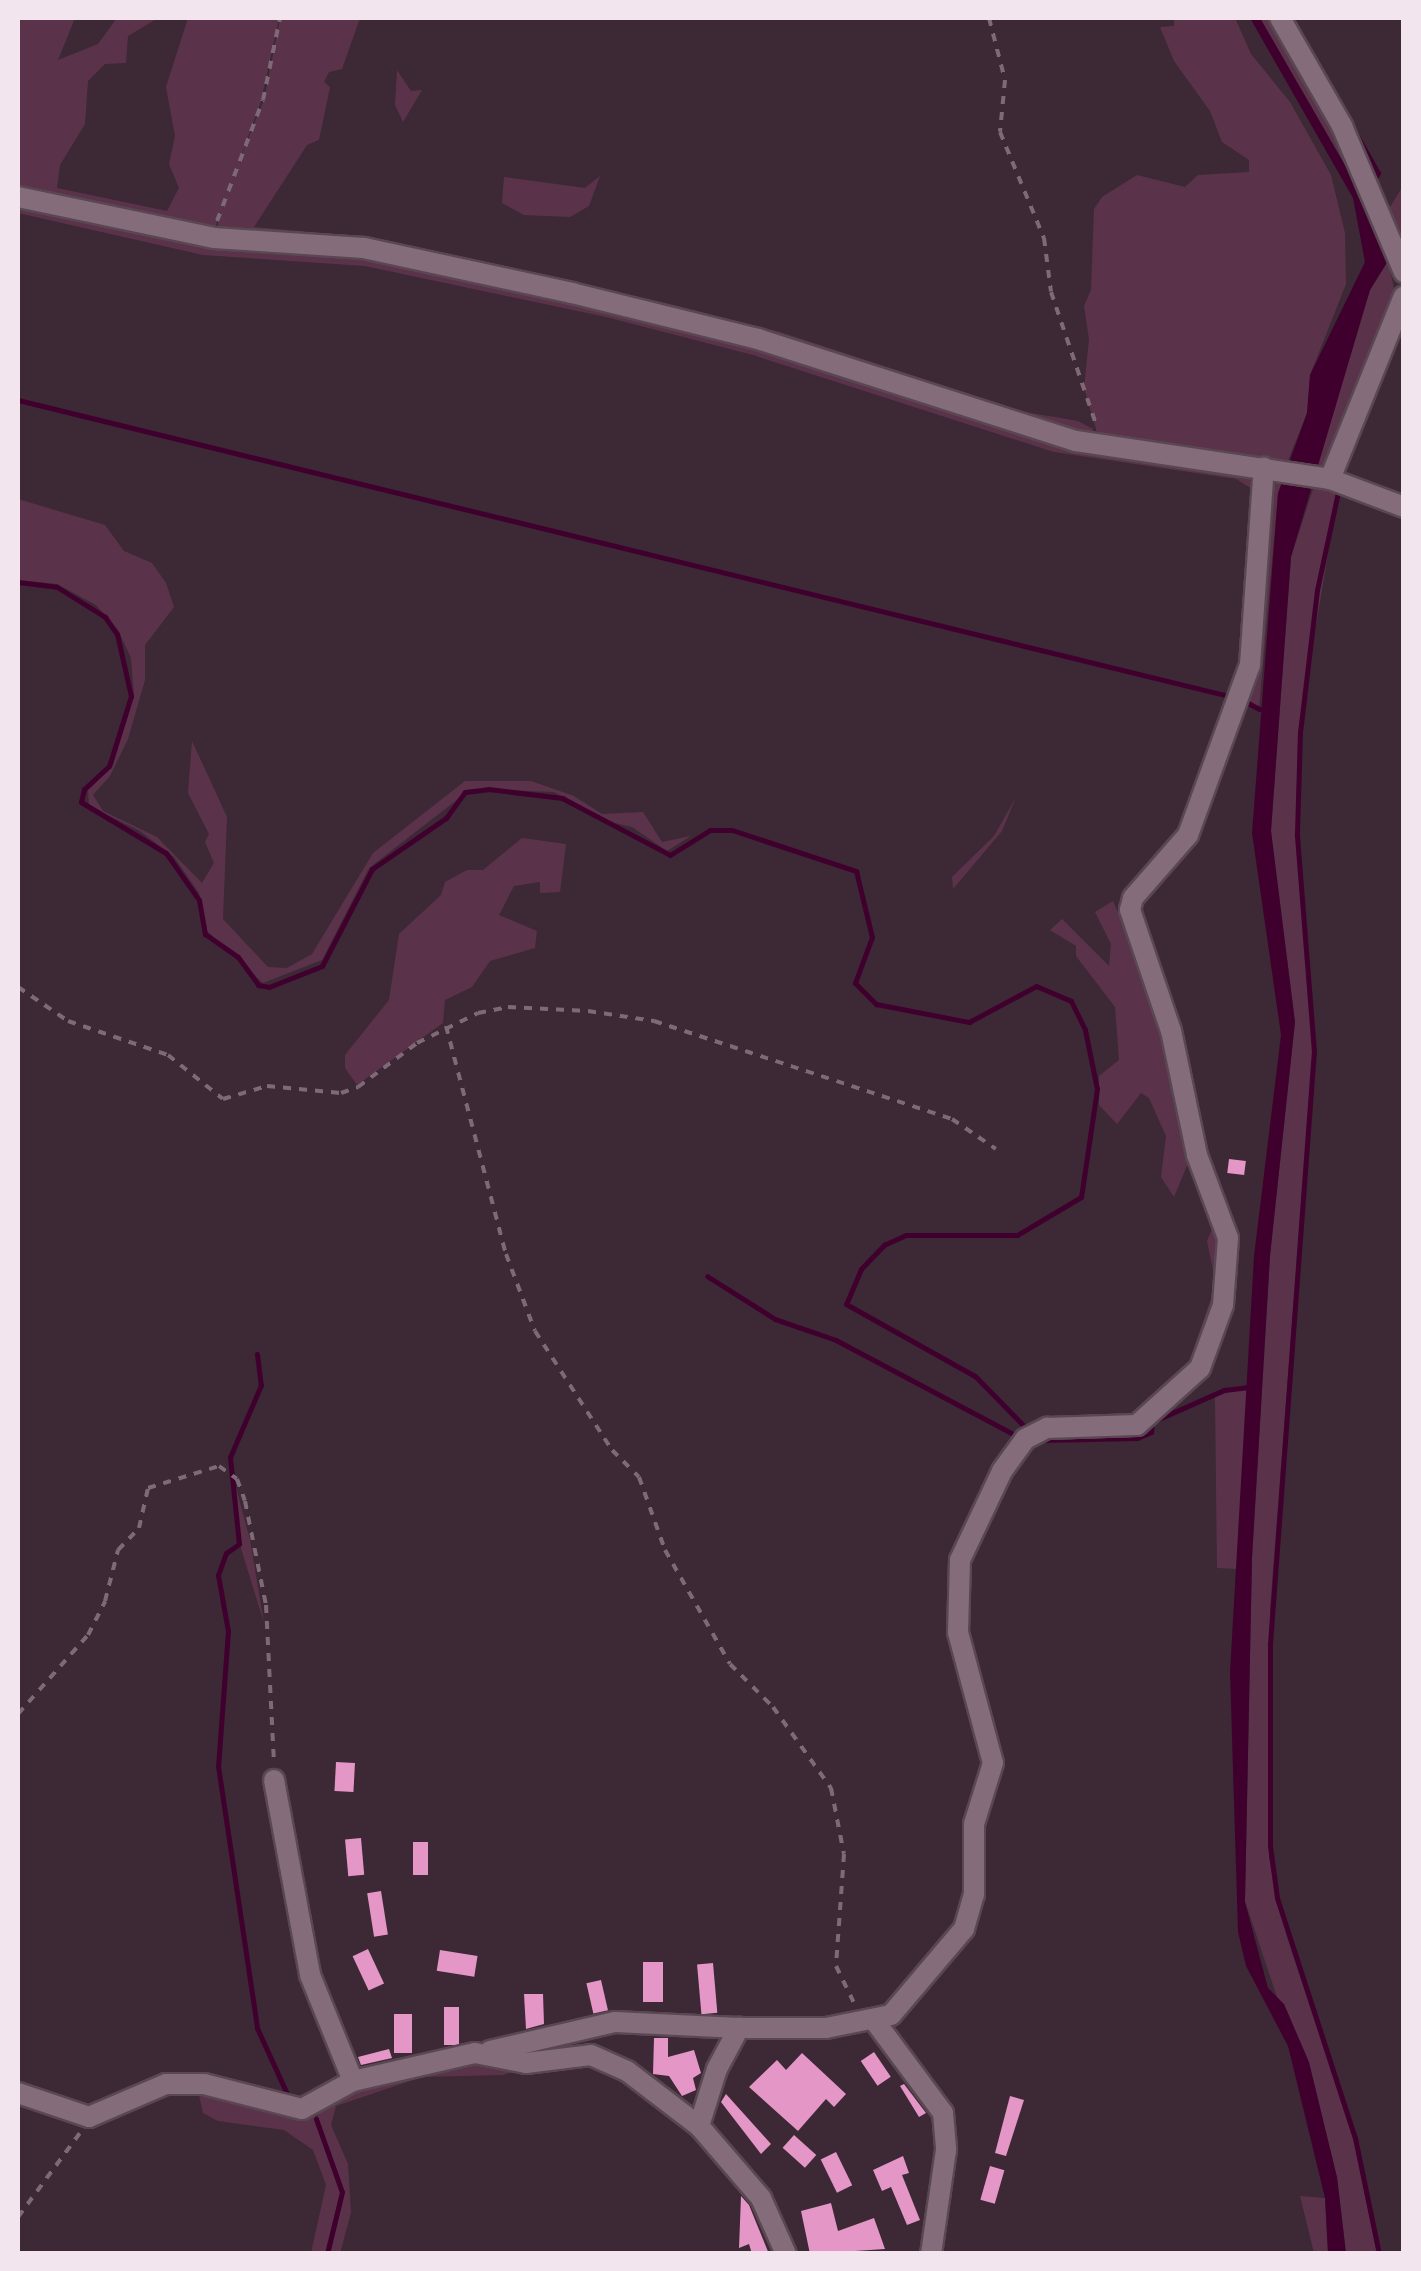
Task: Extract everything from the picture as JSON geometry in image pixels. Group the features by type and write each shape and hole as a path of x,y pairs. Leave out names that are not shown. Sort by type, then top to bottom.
{"street":[{"path":"1280,18 1342,126 1404,272"},
{"path":"18,197 214,238 364,248 572,293 758,339 986,418 1097,444 1327,479 1404,507"},
{"path":"1327,479 1404,296"},
{"path":"18,2094 88,2116 166,2084 204,2084 314,2108 354,2081 615,2022 826,2028 874,2020 914,1995 971,1911 974,1824 993,1763 958,1632 956,1584 960,1560 1002,1471 1036,1430 1137,1424 1165,1406 1200,1368 1222,1305 1228,1238 1197,1155 1170,1031 1130,910 1133,898 1188,834 1250,665 1264,467"},
{"path":"274,1780 310,1975 354,2081"},
{"path":"874,2020 943,2113 946,2150 930,2254"},
{"path":"698,2126 739,2028"},
{"path":"475,2054 526,2063 591,2055 627,2071 698,2126 760,2198 786,2254"}],"path":[{"path":"214,238 224,196 262,100 280,18"},
{"path":"989,18 1005,80 1000,132 1044,238 1051,292 1081,372 1097,444"},
{"path":"18,987 68,1022 168,1055 223,1099 268,1086 341,1093 358,1087 446,1026 508,1007 654,1021 952,1120 996,1150"},
{"path":"446,1026 506,1254 535,1331 612,1450 639,1478 665,1550 730,1664 773,1707 831,1788 844,1854 836,1966 848,1996 874,2020"},
{"path":"18,1714 88,1635 106,1601 118,1550 140,1528 148,1488 220,1466 237,1479 245,1500 266,1606 274,1780"},
{"path":"18,2217 88,2116"}],"shaded area":[{"path":"19,18 75,18 58,60 98,44 117,18 158,18 128,36 126,63 105,64 88,81 85,124 60,165 57,188 167,211 179,188 169,164 175,136 166,87 188,18 279,18 261,101 213,233 18,191"},
{"path":"360,18 342,69 329,72 324,82 330,87 319,140 307,145 254,227 368,237 666,303 780,332 1025,412 1078,421 1093,429 1092,436 572,289 216,233 224,197 264,100 280,19"},
{"path":"1174,18 1235,18 1251,54 1290,102 1331,175 1345,233 1346,284 1310,375 1307,413 1287,463 1099,439 1084,388 1089,339 1084,306 1091,290 1094,209 1102,197 1137,175 1185,187 1198,175 1249,172 1249,160 1222,142 1210,111 1174,61 1160,27 1174,26"},
{"path":"1250,18 1260,18 1357,186 1399,240 1403,235 1404,255 1388,261 1370,290 1291,557 1271,831 1295,1022 1270,1256 1252,1558 1245,1902 1268,1988 1284,2004 1309,2062 1337,2177 1346,2253 1328,2253 1325,2198 1288,2046 1246,1966 1238,1932 1230,1672 1254,1256 1281,1035 1252,833 1278,493 1307,413 1310,375 1365,262 1353,198"},
{"path":"1260,18 1274,18 1338,127 1357,186"},
{"path":"397,70 411,91 422,90 403,122 395,105"},
{"path":"600,176 589,206 570,217 524,215 502,203 504,177 585,188"},
{"path":"1403,186 1403,235 1399,240 1385,215"},
{"path":"18,203 360,257 706,332 896,392 1247,473 1254,490 1236,479 1054,452 753,355 606,317 365,266 203,255 18,213"},
{"path":"1388,261 1396,297 1329,470 1318,468 1314,464 1370,290"},
{"path":"1287,482 1278,494 1259,709 1247,698 1269,484"},
{"path":"1315,483 1339,488 1298,733 1296,837 1313,1051 1270,1609 1269,1858 1286,1934 1354,2141 1377,2253 1346,2253 1337,2177 1245,1901 1252,1558 1270,1256 1295,1022 1271,831 1291,557"},
{"path":"18,499 105,525 124,551 152,563 166,583 174,607 145,645 145,680 128,739 110,776 93,795 103,811 157,837 202,883 214,863 205,842 209,834 188,793 192,741 227,817 223,919 268,967 287,968 312,954 373,853 465,781 531,781 574,796 602,814 643,812 662,842 691,836 667,851 632,827 602,820 554,792 471,789 369,868 322,960 263,983 206,930 199,893 174,857 140,831 89,806 88,790 113,765 134,696 131,658 118,630 96,605 57,584 18,580"},
{"path":"1016,797 1002,831 953,889 952,877 994,836"},
{"path":"522,838 566,844 560,892 540,893 540,882 514,886 499,915 537,931 535,948 490,961 472,987 445,1000 443,1023 357,1085 345,1068 345,1055 389,1000 399,934 441,895 445,882 467,870 483,870"},
{"path":"1113,901 1160,1008 1191,1156 1174,1197 1161,1177 1166,1136 1149,1098 1141,1093 1117,1124 1099,1105 1099,1076 1119,1060 1115,1007 1076,956 1076,946 1050,930 1062,919 1109,966 1111,944 1095,912"},
{"path":"1213,1227 1225,1241 1206,1345 1186,1371 1216,1284 1207,1241"},
{"path":"1249,1387 1237,1569 1217,1568 1215,1396"},
{"path":"234,1480 250,1540 264,1623 240,1545"},
{"path":"486,2061 525,2068 503,2075 422,2077 336,2106 331,2125 348,2164 351,2213 340,2253 330,2253 344,2196 317,2113 366,2083"},
{"path":"188,2090 313,2111 340,2193 325,2253 311,2253 326,2185 313,2150 284,2130 218,2121 203,2113 199,2095"},
{"path":"1300,2196 1325,2198 1328,2253 1314,2253"}],"building":[{"path":"1229,1159 1246,1161 1244,1175 1227,1173"},
{"path":"336,1762 355,1763 353,1792 334,1791"},
{"path":"361,1838 364,1875 348,1876 345,1839"},
{"path":"413,1842 428,1842 428,1875 413,1875"},
{"path":"381,1891 388,1934 374,1937 367,1893"},
{"path":"368,1949 384,1983 369,1991 353,1956"},
{"path":"440,1950 478,1956 474,1977 437,1971"},
{"path":"643,1962 663,1962 663,2002 643,2002"},
{"path":"713,1963 717,2013 701,2014 697,1964"},
{"path":"601,1980 608,2010 593,2014 586,1983"},
{"path":"524,1994 543,1994 544,2024 526,2029"},
{"path":"444,2007 459,2007 459,2045 444,2045"},
{"path":"394,2014 412,2014 412,2053 394,2053"},
{"path":"654,2038 668,2038 668,2057 694,2050 701,2073 693,2078 696,2090 682,2096 669,2076 653,2074"},
{"path":"389,2049 392,2058 361,2065 358,2057"},
{"path":"874,2052 891,2077 878,2086 861,2061"},
{"path":"802,2053 846,2094 834,2107 826,2099 798,2131 749,2087 777,2060 786,2070"},
{"path":"904,2084 926,2113 919,2117 900,2086"},
{"path":"726,2094 771,2144 761,2154 721,2102"},
{"path":"1010,2096 1024,2100 1006,2156 995,2153"},
{"path":"794,2135 816,2155 805,2168 783,2148"},
{"path":"836,2152 852,2185 837,2193 821,2159"},
{"path":"903,2156 909,2173 902,2175 920,2220 907,2225 891,2187 882,2191 873,2170"},
{"path":"990,2166 1004,2170 995,2204 980,2200"},
{"path":"741,2196 749,2205 769,2254 752,2254 749,2244 739,2248"},
{"path":"831,2203 838,2231 874,2218 885,2249 810,2254 801,2211"}],"waterway":[{"path":"1294,24 1378,173 1372,183"},
{"path":"18,400 1229,696"},
{"path":"1338,492 1317,590 1300,732 1297,836 1314,1050 1270,1644 1270,1846 1277,1898 1355,2138 1379,2254"},
{"path":"18,582 57,587 105,617 117,634 131,696 109,766 84,789 81,802 166,853 199,900 205,934 238,957 258,985 269,987 322,966 372,869 446,818 465,792 488,789 562,798 670,855 710,830 732,830 856,871 872,937 855,983 876,1004 969,1022 1036,986 1071,1001 1085,1030 1097,1089 1081,1197 1017,1235 906,1235 884,1245 861,1269 846,1304 975,1376 1026,1428 1017,1436 836,1340 775,1319 707,1276"},
{"path":"1246,702 1259,709"},
{"path":"257,1354 261,1385 230,1457 239,1544 226,1553 218,1575 228,1631 218,1766 257,2028 288,2096"},
{"path":"1041,1440 1137,1438 1151,1432 1152,1422 1224,1390 1249,1387"},
{"path":"316,2119 342,2192 327,2254"}]}
